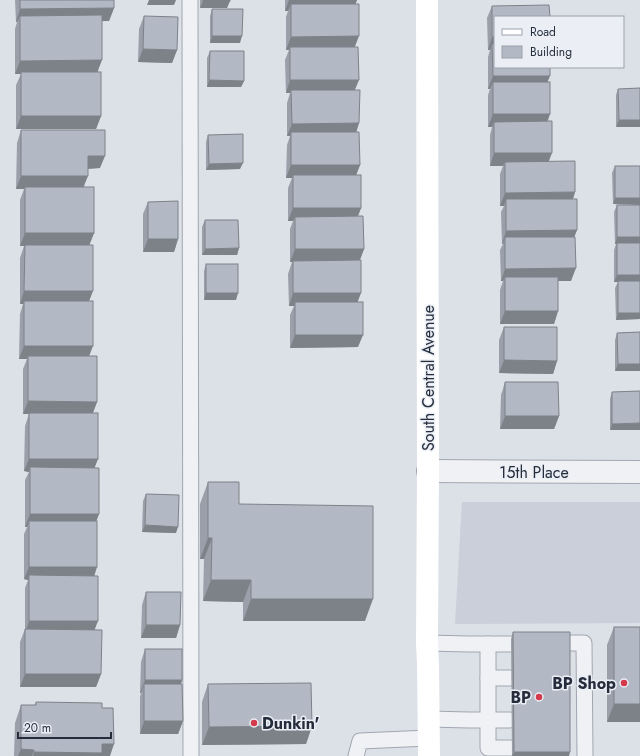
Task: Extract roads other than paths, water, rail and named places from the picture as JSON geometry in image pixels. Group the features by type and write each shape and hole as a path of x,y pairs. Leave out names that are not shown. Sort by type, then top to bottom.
{"main road":[{"name":"South Central Avenue","path":"427,0 427,643 429,738"}],"street":[{"name":"15th Place","path":"428,471 640,472"}],"lane":[{"path":"190,0 191,756"},
{"path":"427,643 510,644"},
{"path":"566,643 584,643 578,678 578,719 581,751"},
{"path":"488,644 488,748 511,748"},
{"path":"488,678 511,678"},
{"path":"356,756 360,741 429,738 488,720 510,720"}],"place":[{"name":"BP Shop","path":"624,683"},
{"name":"BP","path":"539,697"},
{"name":"Dunkin'","path":"254,723"}]}
